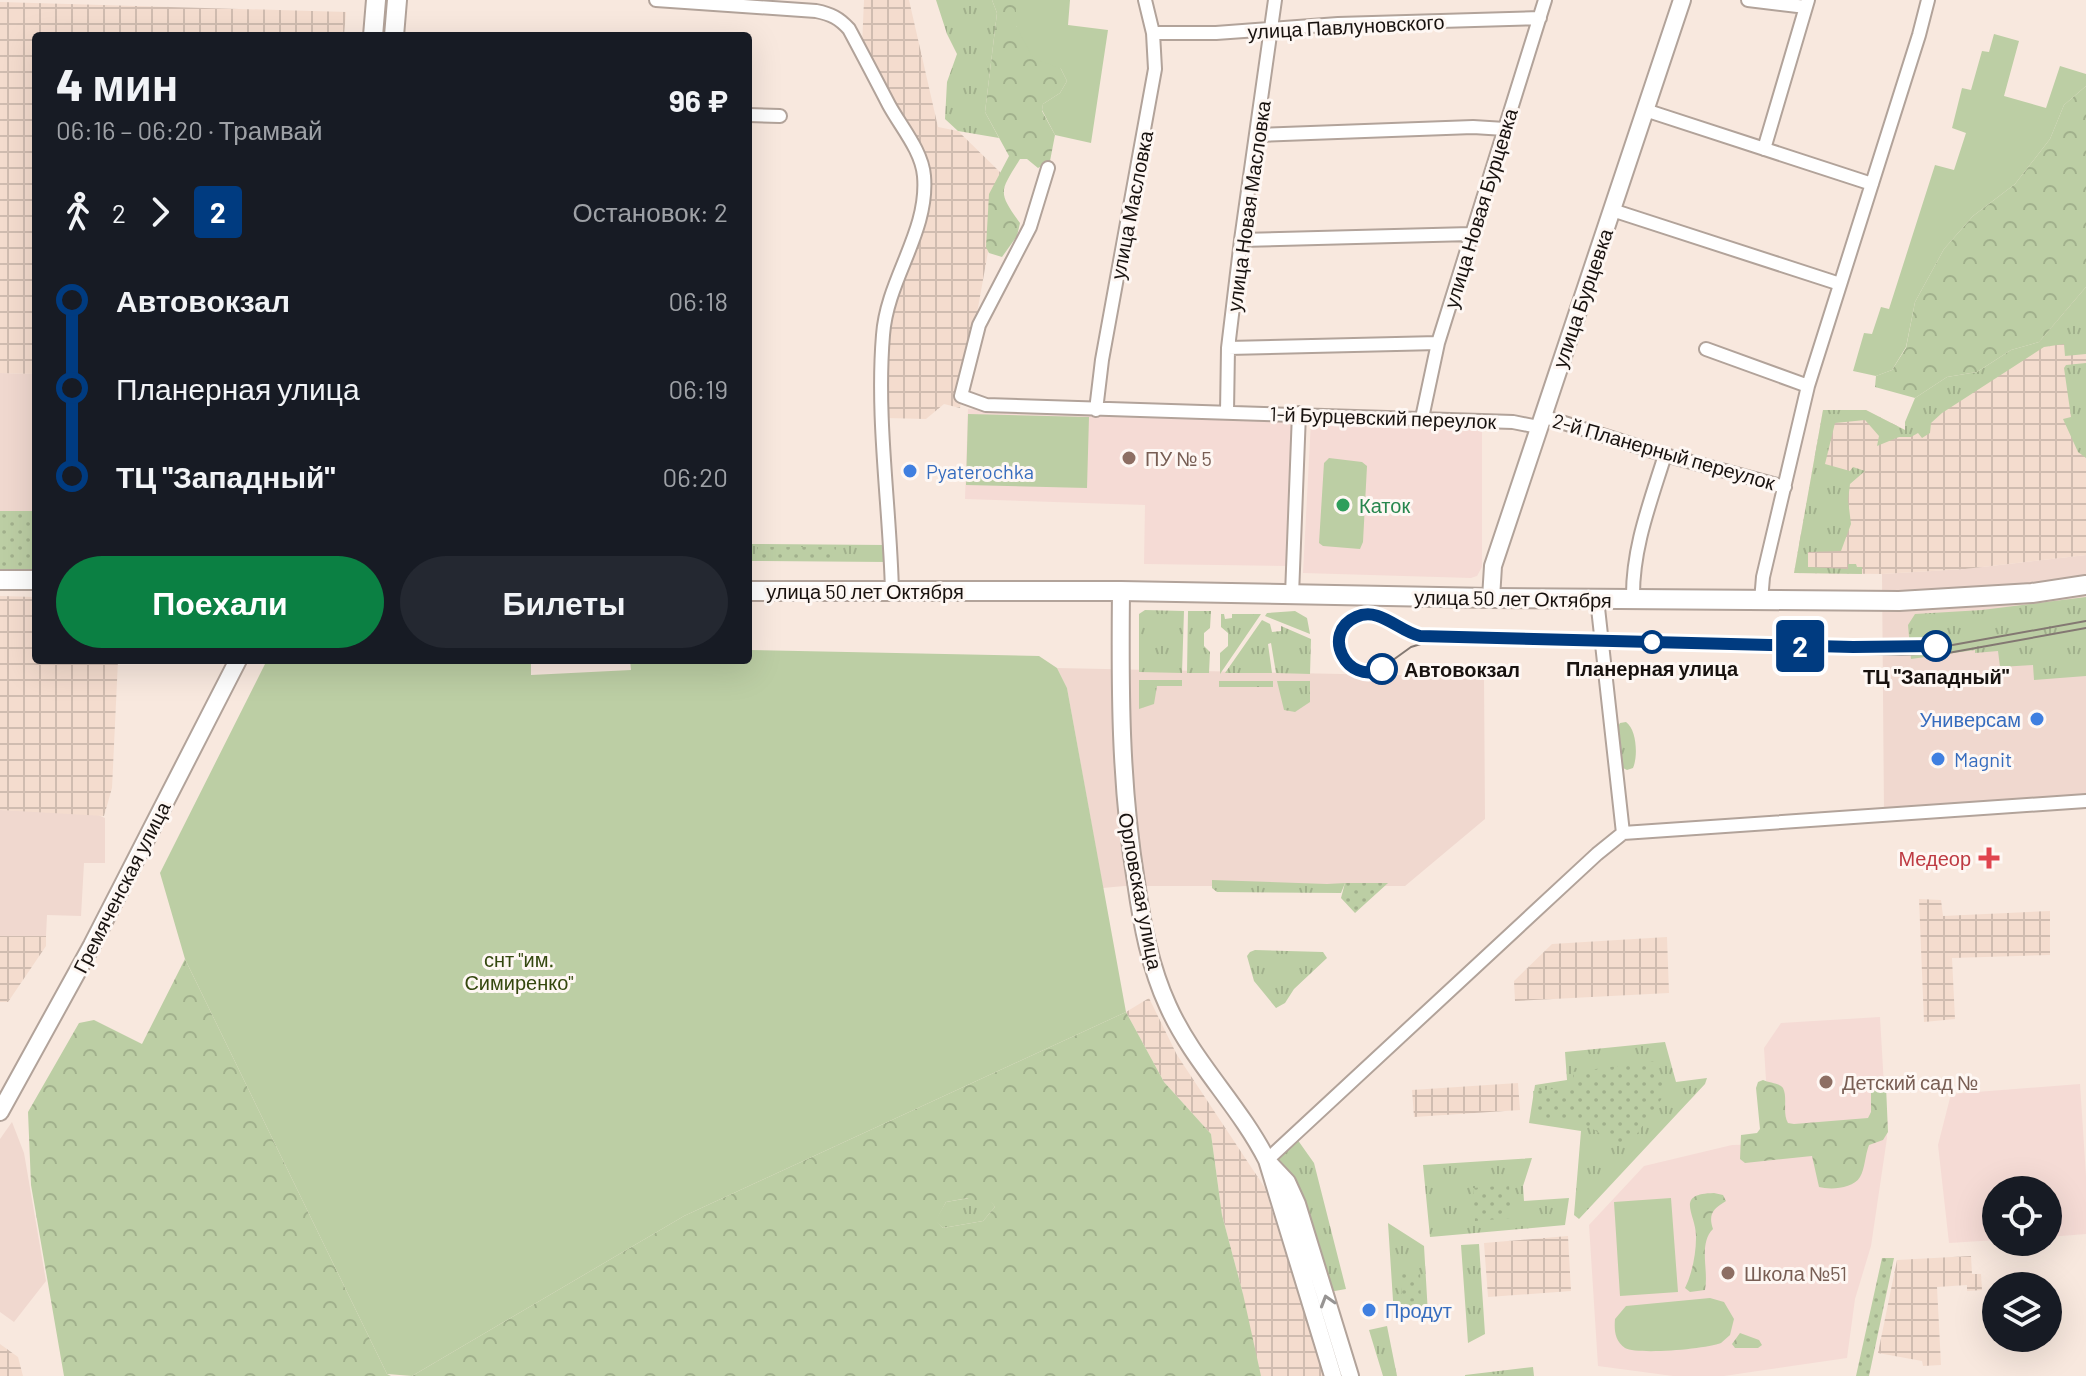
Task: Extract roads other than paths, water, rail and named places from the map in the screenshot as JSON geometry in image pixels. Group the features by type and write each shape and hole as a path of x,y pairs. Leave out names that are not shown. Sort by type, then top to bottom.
{"main road":[{"path":"373,32 376,0"},
{"path":"394,32 397,0"},
{"path":"0,580 32,580"},
{"name":"улица 50 лет Октября","path":"752,591 1121,591 1899,601 2032,593 2086,585"}],"street":[{"path":"656,0 830,13 849,29 915,150 924,173 924,196 920,219 891,292 883,335 881,414 892,592"},
{"name":"улица Масловка","path":"1096,410 1102,360 1155,69 1153,33 1145,0"},
{"name":"улица Новая Масловка","path":"1227,412 1228,348 1275,0"},
{"name":"улица Новая Бурцевка","path":"1422,418 1438,343 1545,0"},
{"name":"улица Бурцевка","path":"1491,598 1493,566 1682,0"},
{"path":"1748,0 1807,3 1764,149"},
{"path":"1761,601 1763,577 1808,386 1928,0"},
{"name":"улица Павлуновского","path":"1153,33 1216,33 1338,24 1540,18"},
{"path":"1645,110 1872,184"},
{"path":"752,115 780,116"},
{"path":"1258,135 1473,127 1505,129"},
{"name":"1-й Бурцевский переулок","path":"1048,168 1030,227 975,335 961,396 986,405 1096,410 1540,421"},
{"path":"1612,210 1840,284"},
{"path":"1241,240 1471,234"},
{"path":"1228,348 1438,343"},
{"path":"1706,349 1808,386"},
{"path":"1292,595 1299,413"},
{"name":"2-й Планерный переулок","path":"1540,421 1785,487"},
{"path":"1633,599 1637,554 1665,455"},
{"name":"Орловская улица","path":"1121,591 1122,770 1126,823 1147,943 1162,991 1179,1027 1267,1160 1333,1376"},
{"path":"1597,599 1623,833"},
{"name":"Гремяченская улица","path":"0,1112 98,934 236,664"},
{"path":"1267,1160 1623,833 2086,801"},
{"name":"Орловская улица","path":"1267,1160 1287,1182 1297,1204 1350,1376"}],"tram line":[{"name":"2","path":"1382,669 1367,673 1345,662 1338,644 1339,638 1342,629 1356,617 1367,613 1379,616 1420,636 1901,648 1936,646"},
{"path":"2086,621 1947,646 1901,648 1420,636 1369,614 1356,616 1347,623 1339,643 1348,664 1375,673 1411,647 1424,643 1901,655 1948,653 2086,628"}],"place":[{"name":"ПУ № 5","path":"1129,458"},
{"name":"Pyaterochka","path":"910,471"},
{"name":"Каток","path":"1343,505"},
{"name":"Планерная улица","path":"1652,642"},
{"name":"ТЦ \"Западный\"","path":"1936,646"},
{"name":"Автовокзал","path":"1382,669"},
{"name":"Универсам","path":"2037,719"},
{"name":"Magnit","path":"1938,759"},
{"name":"Медеор","path":"1989,858"},
{"name":"Детский сад №","path":"1826,1082"},
{"name":"Школа №51","path":"1728,1273"},
{"name":"Продут","path":"1369,1310"}],"park label":[{"name":"снт \"им. Симиренко\"","path":"519,970"}]}
